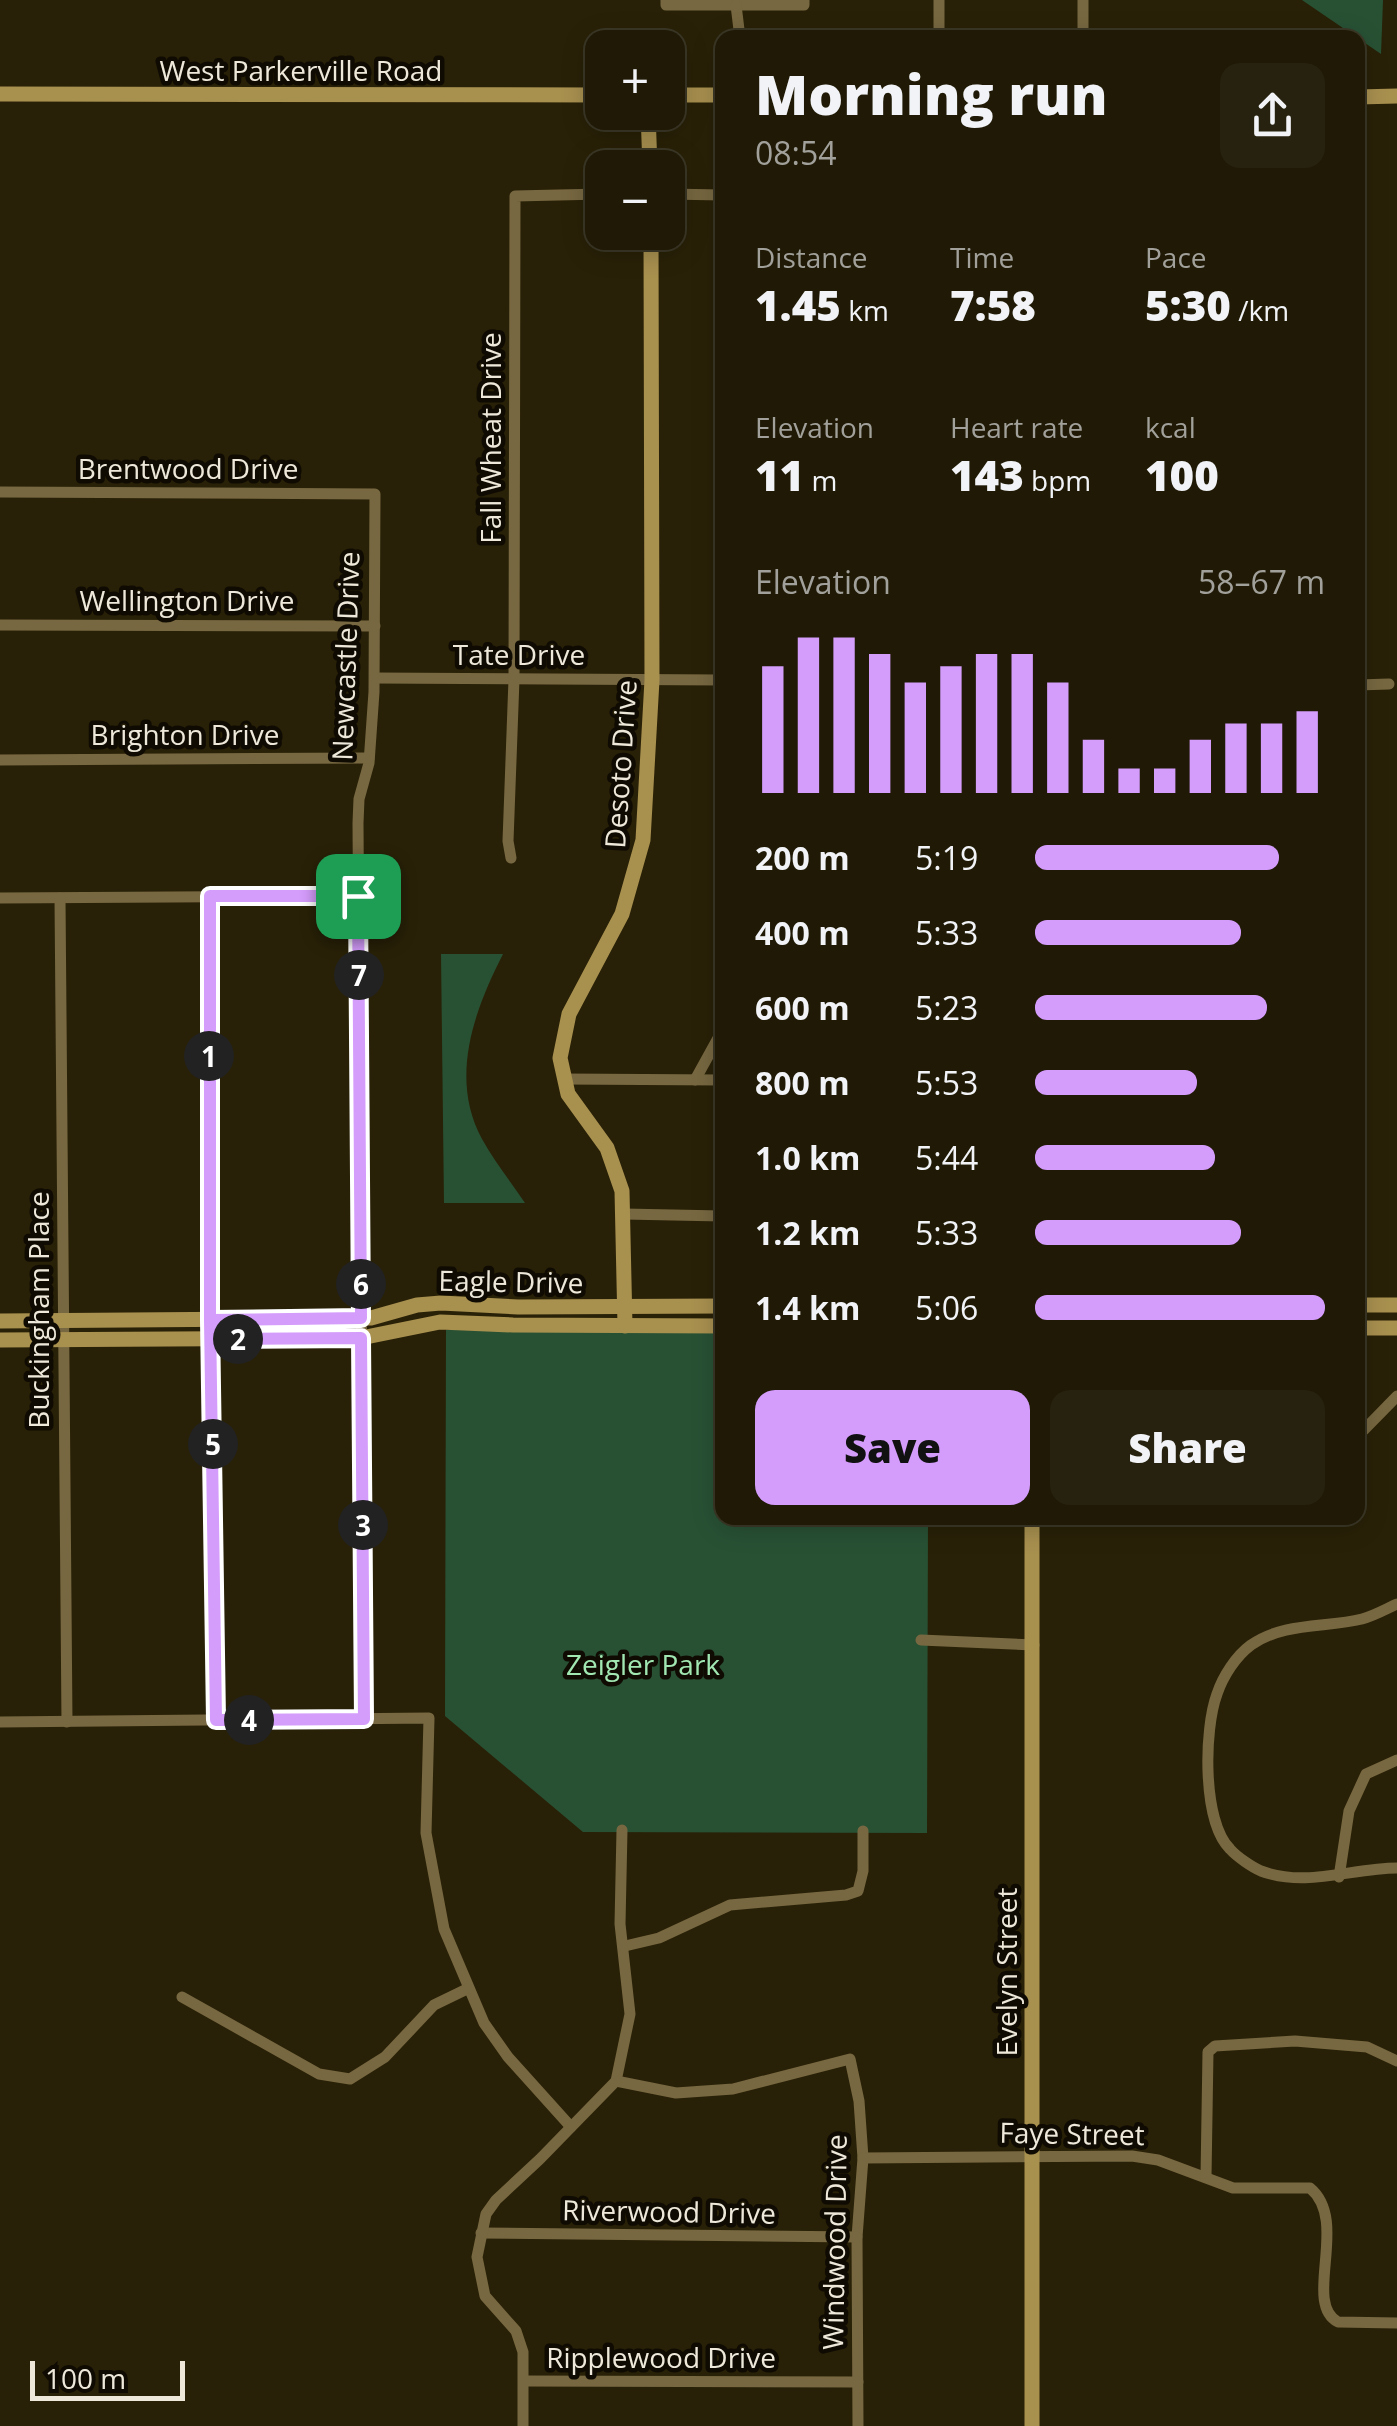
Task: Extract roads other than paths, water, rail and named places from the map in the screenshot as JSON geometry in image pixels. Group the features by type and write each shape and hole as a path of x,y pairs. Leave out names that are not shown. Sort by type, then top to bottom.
{"street":[{"path":"939,0 939,30"},
{"path":"1084,0 1084,30"},
{"path":"666,2 804,2"},
{"path":"734,30 736,5"},
{"path":"736,23 738,30"},
{"name":"West Parkerville Road","path":"0,94 585,96"},
{"path":"685,96 715,95"},
{"path":"1365,96 1397,96"},
{"name":"Fall Wheat Drive","path":"511,858 508,841 514,679 516,196 585,194"},
{"path":"685,194 715,195"},
{"name":"Desoto Drive","path":"624,1326 622,1192 607,1148 576,1108 560,1058 569,1014 622,914 644,840 652,680 651,250"},
{"name":"Brentwood Drive","path":"0,492 375,494"},
{"name":"Newcastle Drive","path":"364,1719 358,896 360,799 369,758 375,678 375,494"},
{"name":"Wellington Drive","path":"0,625 374,626"},
{"name":"Tate Drive","path":"375,678 715,680"},
{"path":"1365,684 1389,684"},
{"name":"Brighton Drive","path":"0,760 369,758"},
{"path":"210,896 210,1320 216,1720"},
{"path":"0,898 358,896"},
{"name":"Buckingham Place","path":"60,898 67,1722"},
{"path":"695,1080 715,1044"},
{"path":"564,1078 715,1080"},
{"path":"624,1214 715,1216"},
{"path":"440,1322 441,1303"},
{"name":"Eagle Drive","path":"0,1322 361,1318 441,1303 715,1310"},
{"path":"1365,1305 1397,1305"},
{"path":"670,1326 672,1315 715,1311"},
{"name":"Eagle Drive","path":"0,1340 361,1338 440,1322 715,1326"},
{"path":"1365,1328 1397,1328"},
{"path":"1365,1429 1397,1396"},
{"name":"Evelyn Street","path":"1032,1525 1032,2426"},
{"path":"1397,1604 1364,1619 1290,1629 1250,1646 1229,1668 1216,1696 1209,1738 1212,1801 1216,1823 1228,1848 1260,1870 1284,1875 1339,1877 1397,1868"},
{"path":"921,1640 1034,1645"},
{"path":"0,1722 429,1718 426,1833 444,1929 484,2024 571,2127"},
{"path":"1339,1877 1349,1811 1366,1774 1397,1760"},
{"path":"524,2426 523,2352 516,2332 485,2296 477,2257 481,2233 496,2200 616,2082 630,2014 620,1924 622,1830"},
{"path":"624,1946 659,1938 730,1905 858,1891 863,1871 863,1831"},
{"path":"182,1997 318,2074 350,2079 385,2057 434,2006 467,1989"},
{"path":"1206,2177 1208,2052 1215,2046 1295,2041 1367,2047 1397,2061"},
{"name":"Windwood Drive","path":"616,2082 676,2093 733,2089 850,2059 859,2101 863,2158 857,2236 858,2426"},
{"name":"Faye Street","path":"863,2158 1145,2158 1233,2188 1310,2188 1325,2206 1324,2278 1330,2318 1338,2322 1397,2323"},
{"name":"Riverwood Drive","path":"481,2233 857,2236"},
{"name":"Ripplewood Drive","path":"525,2382 858,2382"}],"park label":[{"name":"Zeigler Park","path":"643,1664"}]}
